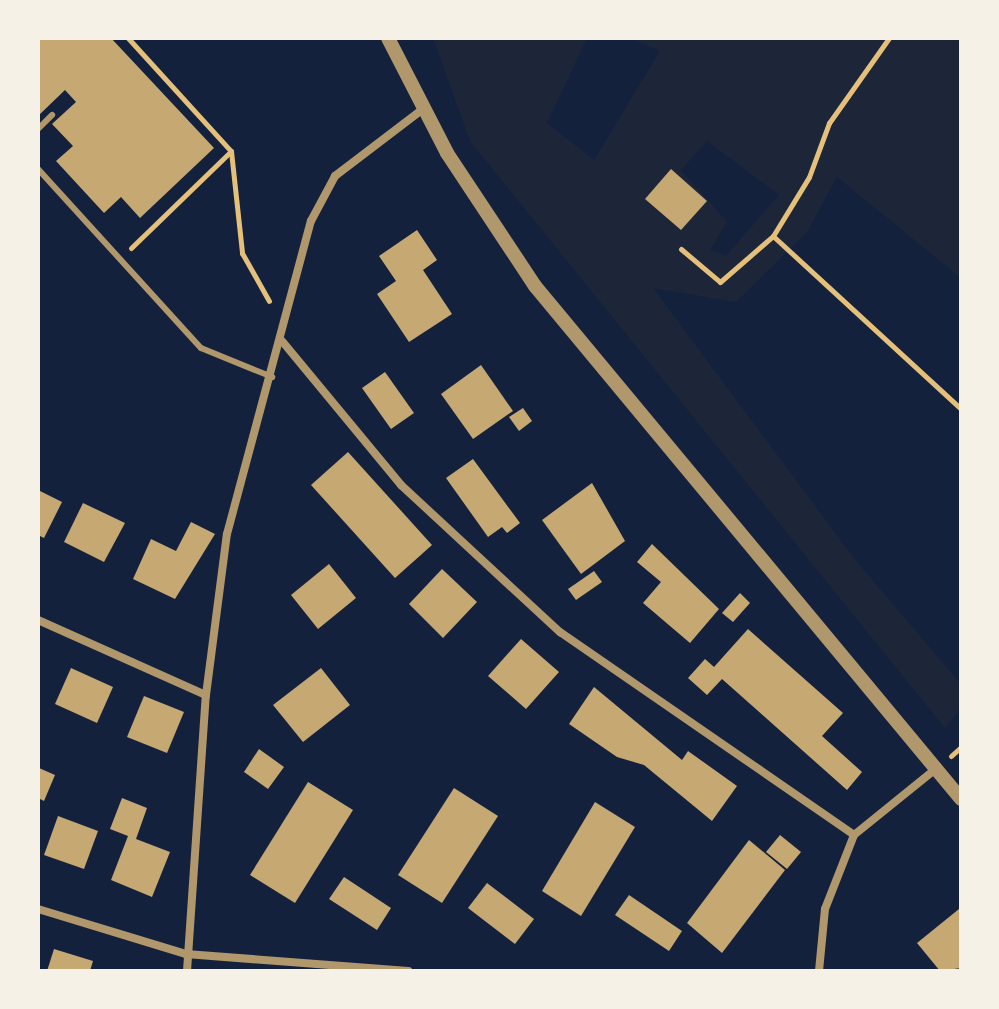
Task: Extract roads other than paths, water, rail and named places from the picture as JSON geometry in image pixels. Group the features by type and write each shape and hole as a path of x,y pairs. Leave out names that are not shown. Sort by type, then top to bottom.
{"street":[{"path":"388,38 423,109 535,286 938,767 961,799"},
{"path":"187,971 206,695 227,534 282,341 311,221 335,176 423,109"},
{"path":"282,341 401,485 560,632 854,835"},
{"path":"38,620 206,695"},
{"path":"819,971 825,909 854,835 938,767"},
{"path":"38,909 186,954 408,971"}],"lane":[{"path":"38,129 52,115"},
{"path":"38,169 201,348 272,377"}]}
